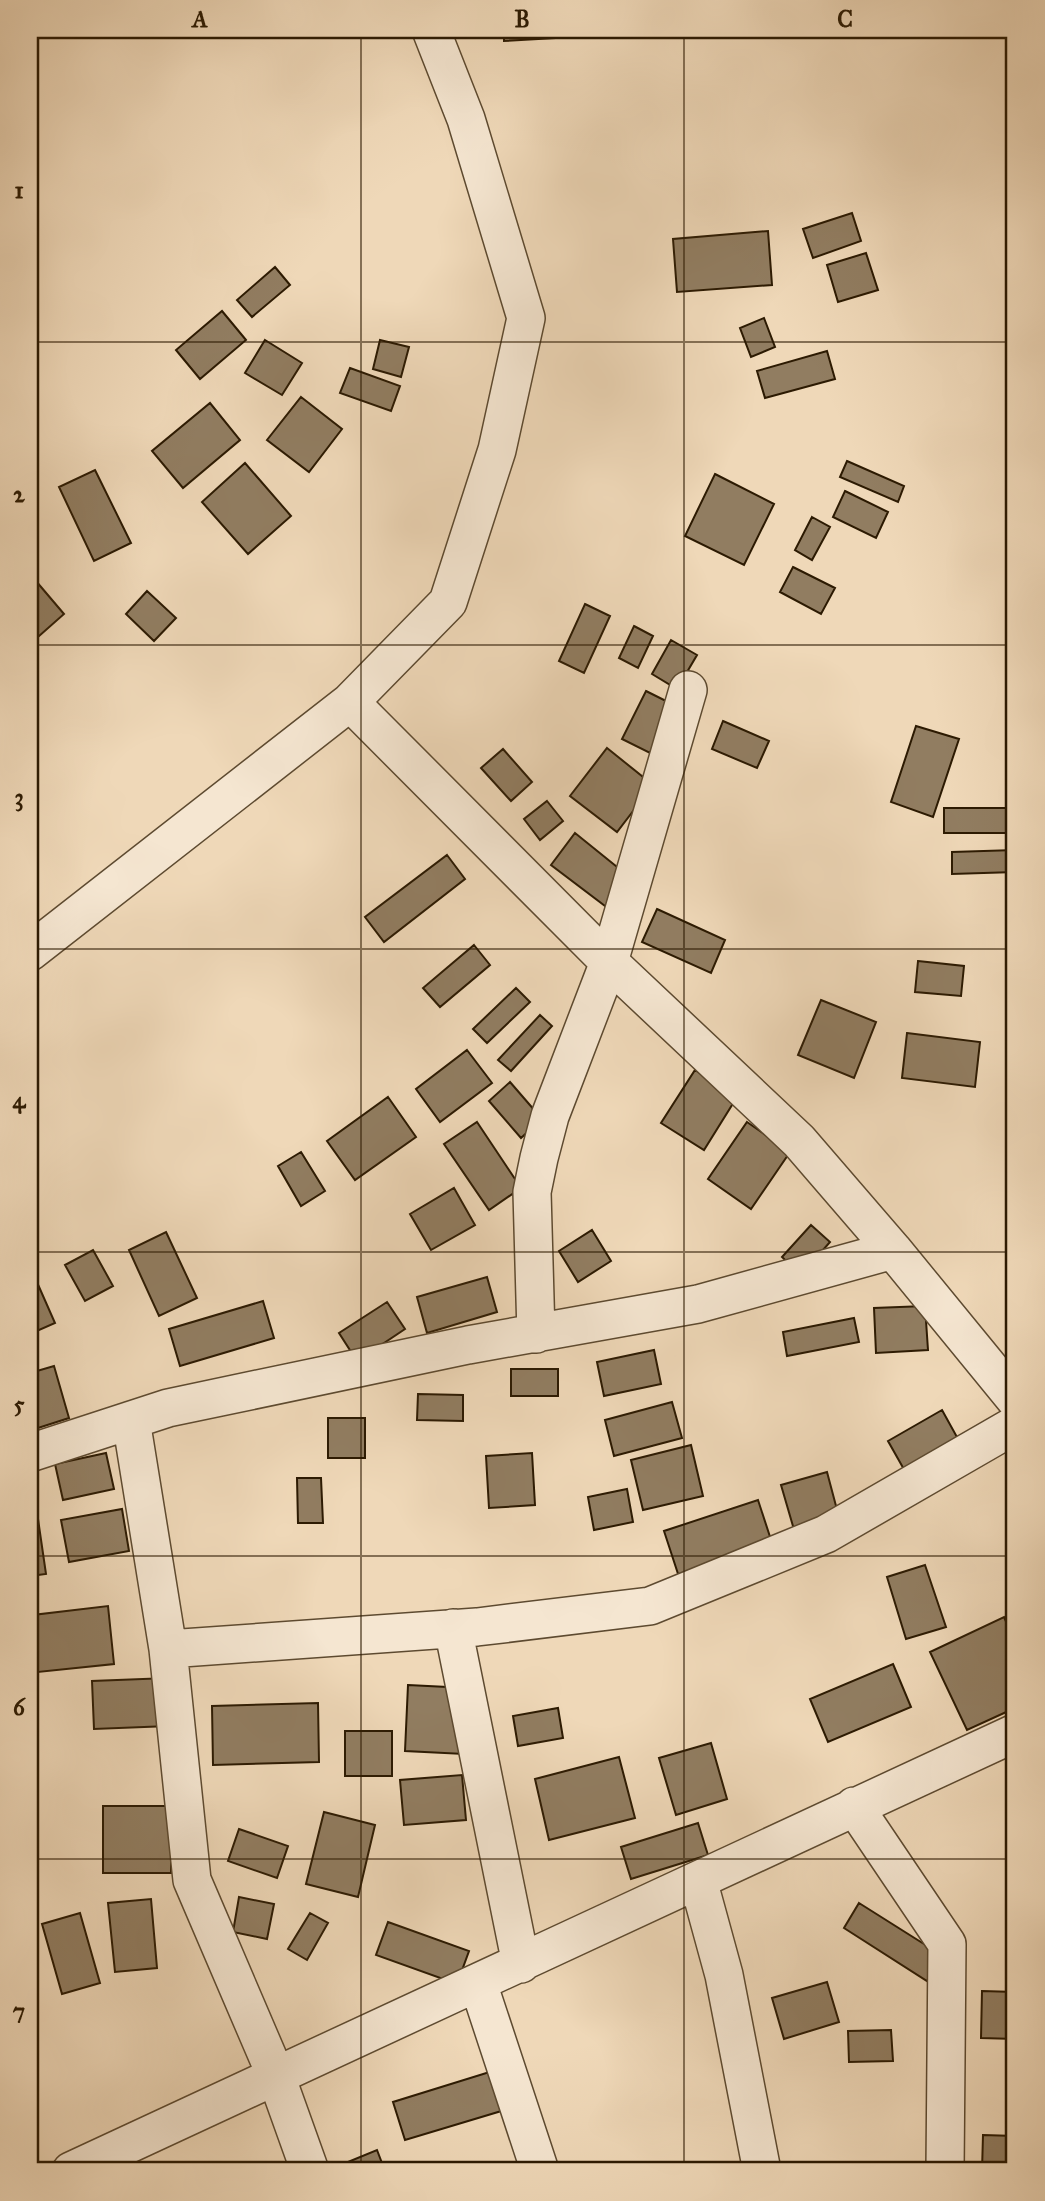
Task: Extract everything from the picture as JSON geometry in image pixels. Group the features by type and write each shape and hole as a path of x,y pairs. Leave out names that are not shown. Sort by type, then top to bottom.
{"street":[{"path":"30,953 350,702 449,602 498,450 526,318 466,119 431,30"},
{"path":"536,1334 531,1192 550,1116 609,962 688,690"},
{"path":"350,702 609,962 799,1141 1015,1399"},
{"path":"30,1453 168,1408 468,1345 698,1304 892,1250"},
{"path":"131,1420 168,1649 192,1880 276,2076 310,2171"},
{"path":"168,1649 453,1628 650,1606 826,1534 1015,1425"},
{"path":"453,1628 521,1964"},
{"path":"71,2171 1015,1733"},
{"path":"854,1806 947,1944 945,2171"},
{"path":"698,1880 724,1975 762,2171"},
{"path":"478,1983 540,2171"}],"building":[{"path":"504,30 607,30 607,35 504,41"},
{"path":"852,213 861,241 813,258 803,229"},
{"path":"768,231 772,285 677,292 673,239"},
{"path":"866,253 878,290 838,302 827,265"},
{"path":"275,267 290,285 252,317 237,300"},
{"path":"222,311 246,340 200,379 176,350"},
{"path":"764,318 775,347 751,357 740,328"},
{"path":"265,340 302,363 282,395 245,373"},
{"path":"380,340 409,347 401,377 373,369"},
{"path":"827,351 835,379 765,398 757,371"},
{"path":"350,368 400,386 391,411 340,393"},
{"path":"301,397 342,429 309,472 267,440"},
{"path":"210,403 240,440 183,488 152,451"},
{"path":"847,461 904,486 898,502 840,477"},
{"path":"245,463 291,516 248,554 202,502"},
{"path":"95,470 131,543 94,561 59,487"},
{"path":"715,474 774,504 744,565 685,536"},
{"path":"845,491 888,512 876,538 833,517"},
{"path":"812,517 830,527 812,560 795,550"},
{"path":"793,567 835,588 821,614 780,592"},
{"path":"30,574 64,614 30,644"},
{"path":"147,591 176,618 154,641 126,614"},
{"path":"585,604 610,616 584,673 559,661"},
{"path":"634,626 653,636 638,668 619,658"},
{"path":"671,640 697,655 677,689 652,674"},
{"path":"646,691 674,705 650,753 622,739"},
{"path":"723,721 769,741 757,768 712,749"},
{"path":"916,726 959,739 933,817 891,802"},
{"path":"607,748 653,785 617,832 570,796"},
{"path":"503,749 532,782 511,801 481,768"},
{"path":"547,801 563,821 540,840 524,819"},
{"path":"944,808 1015,808 1015,833 944,833"},
{"path":"575,833 627,875 609,909 551,865"},
{"path":"1015,850 1015,872 952,874 952,852"},
{"path":"447,855 465,879 384,942 365,917"},
{"path":"657,909 725,940 711,973 642,942"},
{"path":"474,945 490,965 440,1007 423,988"},
{"path":"918,961 964,966 961,996 915,992"},
{"path":"516,988 530,1002 487,1043 473,1029"},
{"path":"1015,995 1015,1045 1007,1044"},
{"path":"821,1000 876,1022 854,1078 798,1055"},
{"path":"540,1015 552,1026 511,1071 498,1060"},
{"path":"907,1033 980,1042 975,1087 902,1078"},
{"path":"467,1050 492,1083 440,1122 416,1089"},
{"path":"695,1070 737,1097 704,1150 661,1123"},
{"path":"510,1082 542,1119 521,1138 489,1101"},
{"path":"388,1097 416,1137 355,1180 327,1141"},
{"path":"477,1122 521,1188 489,1210 444,1144"},
{"path":"747,1122 790,1152 751,1209 708,1179"},
{"path":"301,1152 325,1191 301,1206 278,1166"},
{"path":"454,1188 475,1225 431,1250 410,1214"},
{"path":"811,1225 830,1242 801,1275 782,1257"},
{"path":"592,1230 611,1261 578,1282 559,1251"},
{"path":"166,1232 197,1298 159,1316 129,1250"},
{"path":"93,1250 113,1286 85,1301 65,1265"},
{"path":"487,1277 497,1312 427,1333 417,1297"},
{"path":"36,1280 55,1323 30,1334 30,1283"},
{"path":"263,1301 274,1338 180,1366 169,1329"},
{"path":"387,1302 405,1329 357,1361 339,1333"},
{"path":"925,1306 928,1350 876,1353 874,1308"},
{"path":"854,1318 859,1342 787,1356 783,1332"},
{"path":"654,1350 661,1384 604,1396 597,1362"},
{"path":"54,1366 69,1418 38,1428 30,1400 30,1373"},
{"path":"511,1369 558,1369 558,1396 511,1396"},
{"path":"418,1394 463,1395 463,1421 417,1420"},
{"path":"672,1402 682,1438 614,1456 605,1420"},
{"path":"942,1410 973,1466 919,1496 888,1441"},
{"path":"328,1418 365,1418 365,1458 328,1458"},
{"path":"691,1445 703,1496 643,1510 631,1460"},
{"path":"106,1453 114,1489 63,1500 55,1464"},
{"path":"532,1453 535,1505 489,1508 486,1456"},
{"path":"827,1472 840,1521 795,1533 781,1485"},
{"path":"297,1478 321,1478 323,1523 298,1523"},
{"path":"627,1489 633,1522 594,1530 588,1497"},
{"path":"758,1500 775,1552 681,1583 664,1531"},
{"path":"122,1509 129,1551 69,1562 61,1520"},
{"path":"38,1519 46,1574 30,1576 30,1521"},
{"path":"925,1565 946,1627 906,1639 887,1577"},
{"path":"108,1606 114,1664 38,1672 33,1615"},
{"path":"1004,1617 1015,1642 1015,1708 967,1730 930,1652"},
{"path":"893,1664 911,1707 828,1742 810,1699"},
{"path":"168,1678 169,1726 94,1729 92,1681"},
{"path":"408,1685 467,1688 464,1754 405,1751"},
{"path":"318,1703 319,1762 213,1765 212,1706"},
{"path":"558,1708 563,1738 518,1746 513,1716"},
{"path":"345,1731 392,1731 392,1776 345,1776"},
{"path":"711,1743 727,1799 676,1815 659,1758"},
{"path":"619,1757 635,1818 549,1840 535,1779"},
{"path":"462,1775 466,1820 404,1825 400,1780"},
{"path":"103,1806 171,1806 171,1873 103,1873"},
{"path":"324,1812 375,1825 358,1897 306,1884"},
{"path":"698,1823 708,1855 631,1879 621,1847"},
{"path":"239,1829 288,1846 277,1878 228,1861"},
{"path":"239,1897 274,1904 267,1939 233,1932"},
{"path":"151,1899 157,1968 115,1972 108,1903"},
{"path":"859,1903 943,1956 927,1981 844,1928"},
{"path":"80,1913 100,1983 62,1994 42,1924"},
{"path":"310,1913 328,1923 307,1960 288,1949"},
{"path":"388,1922 469,1951 457,1984 376,1955"},
{"path":"827,1982 839,2022 784,2039 772,1998"},
{"path":"982,1991 1015,1992 1015,2039 981,2038"},
{"path":"891,2030 893,2061 849,2062 848,2031"},
{"path":"496,2070 508,2109 405,2140 393,2102"},
{"path":"983,2135 1015,2136 1015,2171 982,2171"},
{"path":"377,2150 385,2171 326,2171"}]}
